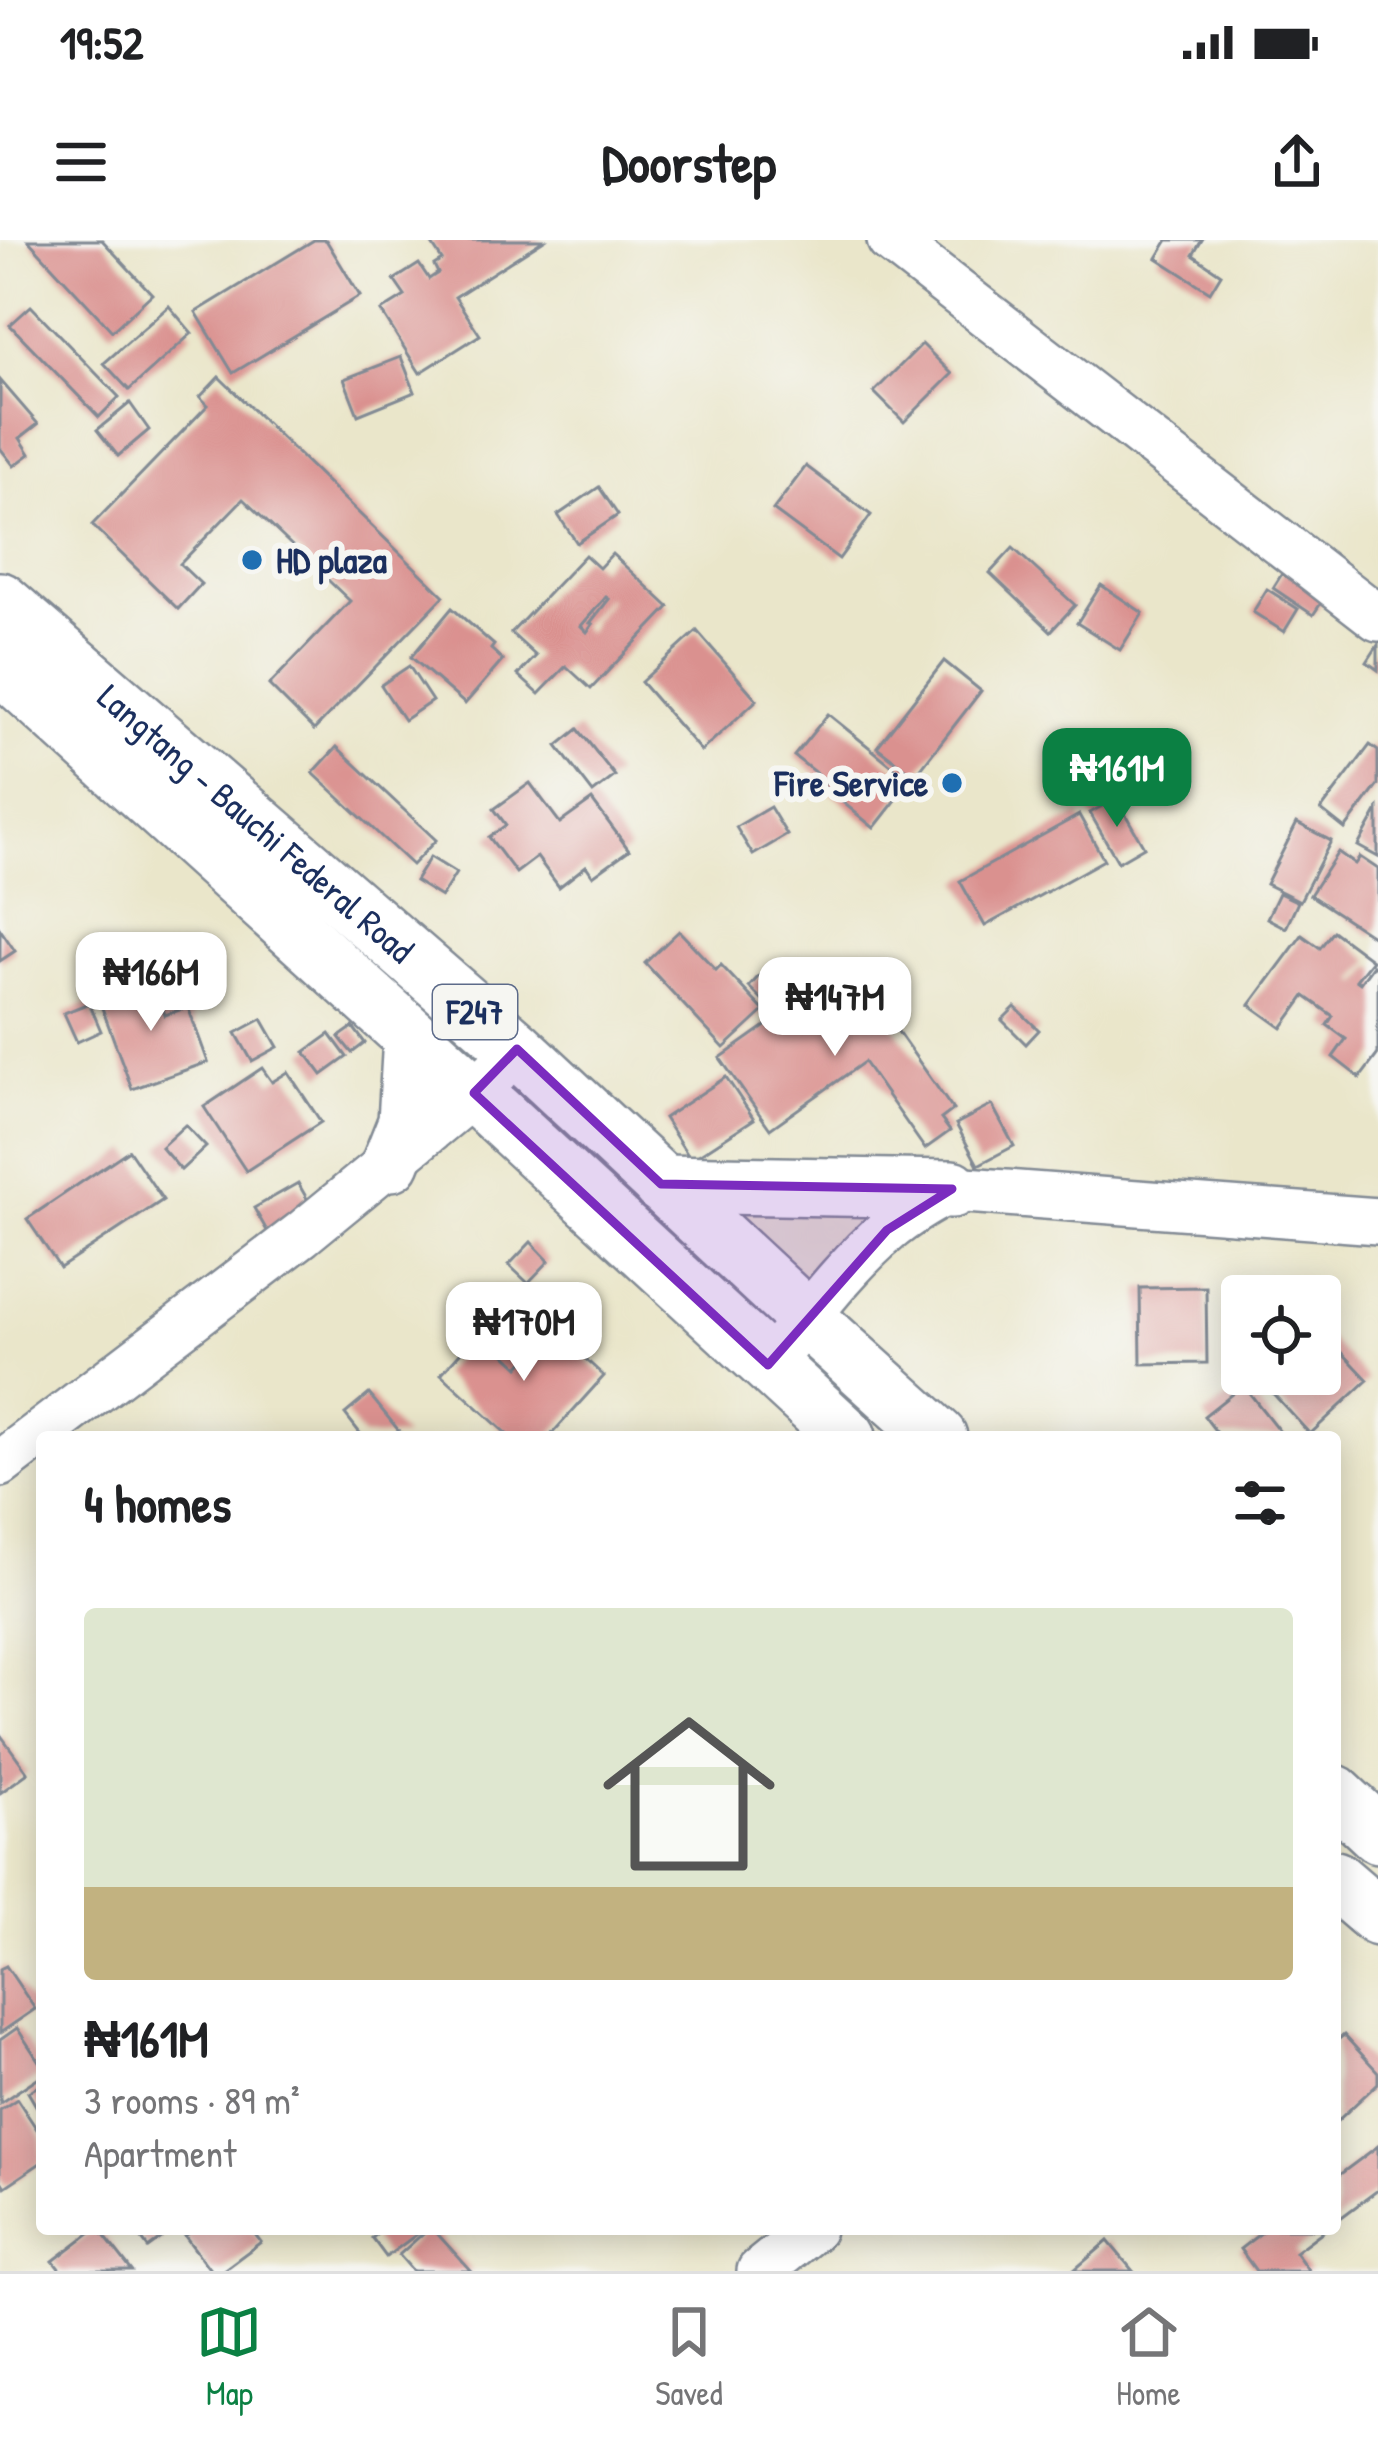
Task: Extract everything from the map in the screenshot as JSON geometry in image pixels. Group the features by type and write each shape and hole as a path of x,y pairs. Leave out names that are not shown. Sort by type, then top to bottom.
{"main road":[{"name":"Langtang - Bauchi Federal Road","path":"0,602 518,1049 931,1431"},
{"name":"Langtang - Bauchi Federal Road","path":"0,664 840,1431"},
{"path":"391,1162 407,1122 412,1037"},
{"path":"661,1184 952,1190"},
{"path":"1341,1800 1378,1834"},
{"path":"1341,1885 1378,1917"}],"street":[{"path":"890,240 1378,618"},
{"path":"43,1431 302,1234 474,1093 518,1049"},
{"path":"768,1365 887,1230 952,1190 1378,1221"},
{"path":"0,1464 36,1437"},
{"path":"760,2271 805,2235"}],"highlighted area":[{"path":"517,1049 661,1184 952,1189 887,1230 768,1365 474,1093"}],"building":[{"path":"28,240 102,240 152,294 112,331"},
{"path":"314,240 326,240 360,296 233,373 196,312"},
{"path":"429,240 544,240 455,297 480,335 420,373 381,311 405,296 394,280 419,264 429,279 438,273 434,265 442,260"},
{"path":"1168,240 1202,240 1193,255 1221,274 1210,292 1157,258"},
{"path":"31,306 119,397 99,417 10,325"},
{"path":"169,306 192,333 129,390 104,363"},
{"path":"922,344 952,374 904,422 874,392"},
{"path":"401,357 415,392 358,415 344,379"},
{"path":"219,377 444,596 314,730 269,685 350,601 243,499 180,564 201,584 178,609 92,525 208,405 200,397"},
{"path":"0,380 38,424 20,438 30,454 14,466 0,448"},
{"path":"130,403 149,430 118,456 97,430"},
{"path":"806,466 871,515 839,559 773,510"},
{"path":"599,487 618,515 577,543 558,515"},
{"path":"1013,548 1075,605 1051,631 990,573"},
{"path":"612,554 669,607 591,689 566,666 539,694 518,675 536,656 511,633 585,555 599,568","holes":["609,599 590,623 587,632 581,626"]},
{"path":"1290,561 1331,588 1313,615 1273,588"},
{"path":"1101,585 1143,613 1120,650 1077,623"},
{"path":"1267,589 1298,609 1284,632 1253,612"},
{"path":"452,608 494,645 491,649 503,660 465,704 411,657"},
{"path":"697,631 757,700 701,751 641,682"},
{"path":"1378,645 1378,670 1367,662"},
{"path":"944,661 981,691 915,776 877,747"},
{"path":"409,666 432,701 404,720 381,685"},
{"path":"828,714 911,781 874,828 794,756"},
{"path":"578,729 615,776 593,793 557,746"},
{"path":"1370,745 1378,751 1378,785 1345,829 1321,810"},
{"path":"337,747 436,840 412,865 313,773"},
{"path":"530,783 560,823 592,800 629,850 593,876 586,866 559,887 537,857 516,873 489,837 506,825 494,809"},
{"path":"1116,798 1144,847 1118,862 1090,813"},
{"path":"770,807 787,835 753,855 736,827"},
{"path":"1378,810 1378,857 1358,846"},
{"path":"1079,815 1104,860 985,926 960,881"},
{"path":"1297,823 1331,841 1300,901 1266,884"},
{"path":"1338,852 1355,864 1360,857 1378,869 1378,927 1372,936 1310,895"},
{"path":"430,857 456,873 441,897 415,881"},
{"path":"1279,893 1298,902 1286,928 1267,918"},
{"path":"0,929 15,951 0,961"},
{"path":"679,931 716,970 721,965 764,1011 724,1048 645,963"},
{"path":"1333,931 1372,960 1356,980 1360,983 1373,965 1378,969 1378,1054 1360,1078 1333,1057 1346,1039 1327,1025 1333,1016 1305,996 1282,1028 1250,1005 1302,935 1320,948"},
{"path":"845,970 869,1004 875,999 953,1110 941,1119 950,1131 925,1149 864,1062 770,1129 720,1058"},
{"path":"759,976 775,992 765,1003 749,987"},
{"path":"151,977 165,1015 188,1007 208,1062 132,1089 98,997"},
{"path":"89,1003 101,1031 77,1042 64,1013"},
{"path":"1015,1007 1039,1030 1026,1044 1002,1020"},
{"path":"262,1019 278,1047 252,1061 236,1033"},
{"path":"353,1027 365,1043 352,1053 339,1037"},
{"path":"330,1034 347,1057 322,1075 305,1052"},
{"path":"262,1068 272,1082 288,1072 321,1122 246,1171 204,1107"},
{"path":"726,1077 754,1119 691,1160 664,1118"},
{"path":"992,1105 1014,1146 978,1165 956,1124"},
{"path":"185,1125 206,1147 181,1170 161,1147"},
{"path":"129,1150 163,1200 60,1268 27,1219"},
{"path":"298,1183 314,1211 270,1236 254,1208"},
{"path":"531,1242 549,1261 528,1283 509,1265"},
{"path":"1206,1287 1207,1363 1141,1364 1140,1288"},
{"path":"553,1329 604,1376 554,1431 503,1431 441,1374 480,1331 519,1367"},
{"path":"1341,1351 1368,1380 1313,1431 1307,1431 1274,1395 1341,1395"},
{"path":"369,1394 399,1431 358,1431 345,1414"},
{"path":"1230,1395 1251,1395 1279,1431 1215,1431 1204,1416"},
{"path":"0,1734 28,1773 0,1793"},
{"path":"6,1966 35,2009 0,2033 0,1969"},
{"path":"17,2028 36,2057 36,2079 0,2103 0,2040"},
{"path":"1344,2035 1378,2072 1378,2083 1341,2117"},
{"path":"17,2099 36,2128 36,2166 5,2187 0,2179 0,2110"},
{"path":"1378,2146 1378,2190 1341,2218 1341,2174"},
{"path":"87,2235 104,2235 132,2271 61,2271 53,2261"},
{"path":"138,2235 166,2235 148,2248"},
{"path":"256,2235 261,2242 222,2271 211,2271 185,2236"},
{"path":"376,2235 416,2235 386,2257 372,2238"},
{"path":"421,2235 438,2235 471,2271 413,2271 399,2255"},
{"path":"1258,2235 1318,2235 1295,2252 1309,2271 1256,2271 1240,2249"},
{"path":"1108,2241 1133,2271 1073,2271"}],"place":[{"name":"HD plaza","path":"252,560"},
{"name":"Fire Service","path":"952,783"}]}
